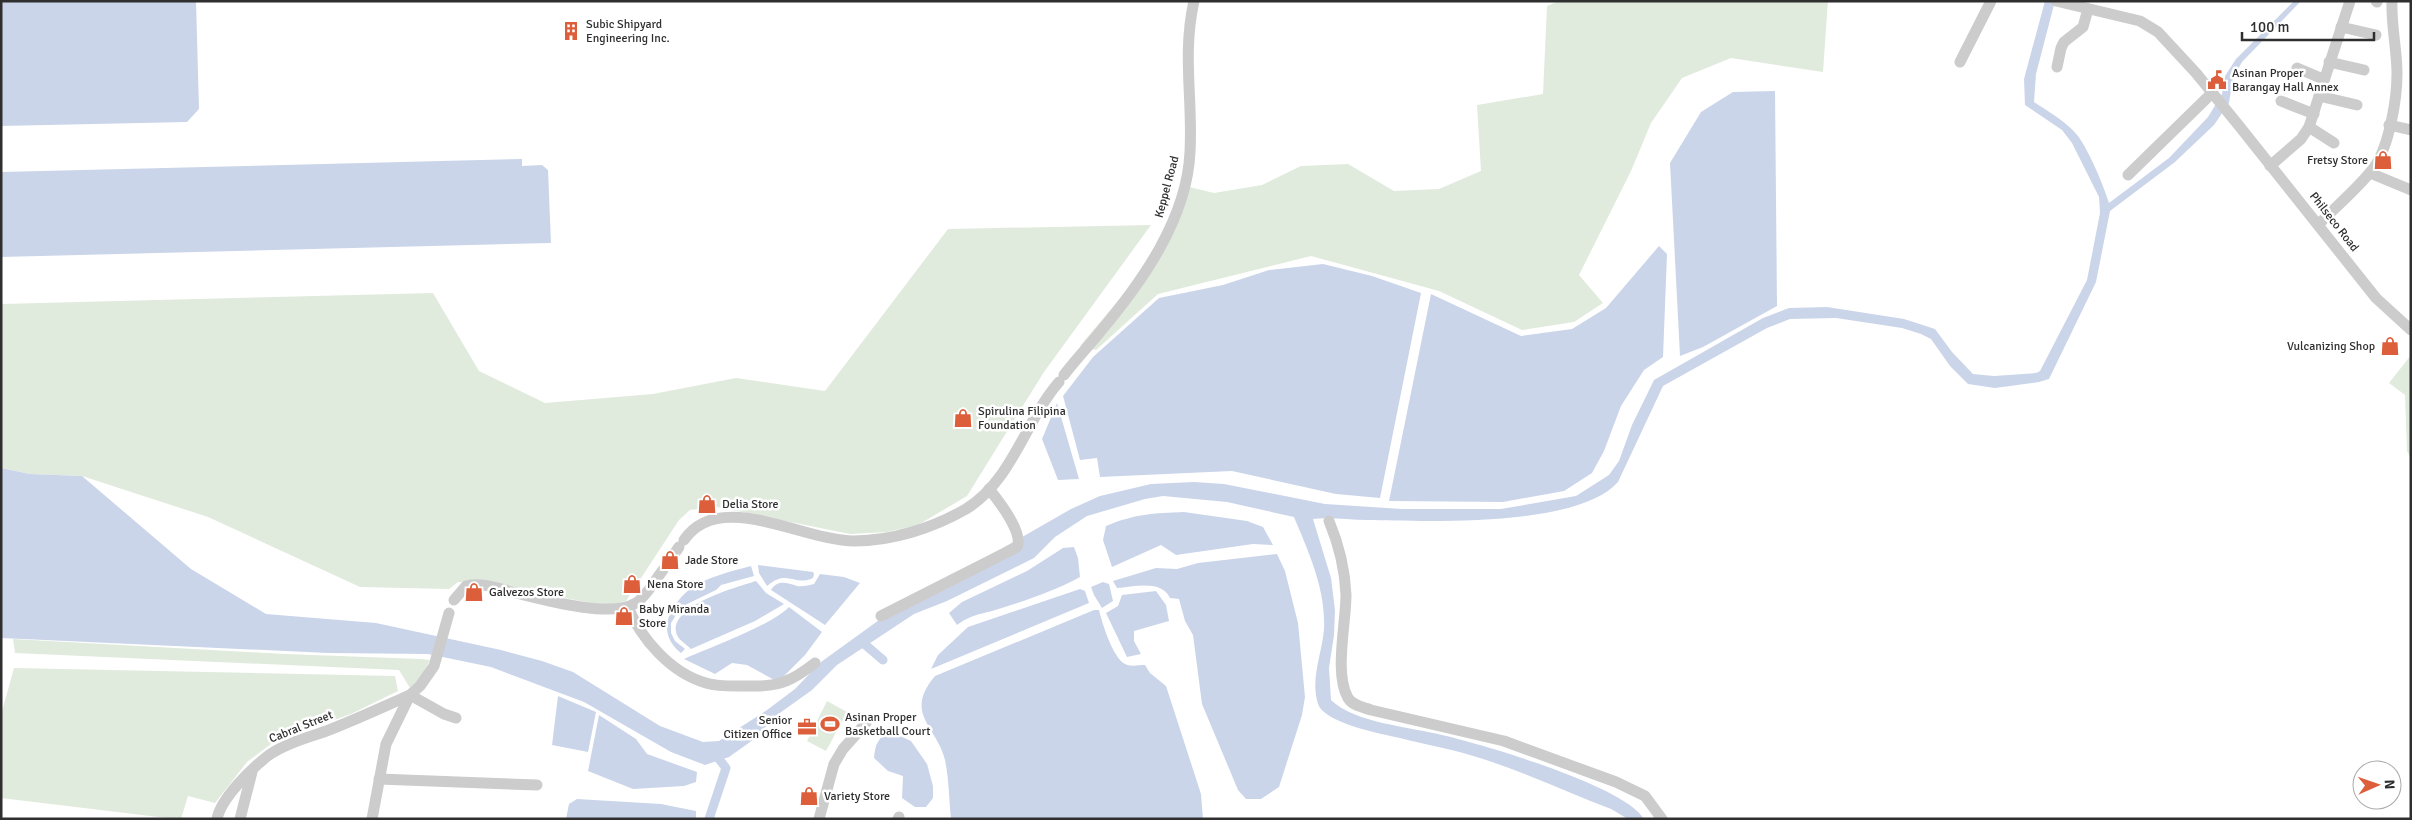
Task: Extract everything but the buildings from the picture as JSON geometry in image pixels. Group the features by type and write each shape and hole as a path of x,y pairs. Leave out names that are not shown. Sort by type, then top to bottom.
{"street":[{"name":"Keppel Road","path":"628,607 641,599 698,524 716,517 747,518 831,539 855,541 915,531 967,508 989,489 1007,466 1027,429 1061,378 1134,288 1158,251 1180,202 1191,150 1187,41 1194,1"},
{"path":"1960,62 1991,1"},
{"path":"2270,166 2301,139 2309,127 2323,79 2350,1"},
{"path":"2318,224 2370,173 2381,156 2389,125 2397,73 2391,19 2392,1"},
{"name":"Philseco Road","path":"2065,3 2148,24 2158,32 2215,96 2376,298 2411,330"},
{"path":"2056,67 2064,42 2083,28 2088,9"},
{"path":"2341,27 2376,35"},
{"path":"2329,62 2364,70"},
{"path":"2297,68 2323,79"},
{"path":"2128,174 2215,96"},
{"path":"2319,96 2357,105"},
{"path":"2281,101 2314,114"},
{"path":"2389,125 2411,130"},
{"path":"2309,127 2334,143"},
{"path":"2370,173 2411,190"},
{"path":"881,616 1017,546 1019,537 1006,511 989,489"},
{"path":"1329,521 1338,544 1343,570 1346,609 1343,680 1347,696 1352,703 1371,710 1504,741 1616,782 1645,796 1662,819"},
{"path":"372,819 386,744 410,695 420,686 432,670 451,607 464,588 476,584 607,610 628,607 638,630 652,646 669,661 703,682 727,686 771,686 793,678 815,663"},
{"path":"410,695 444,714 456,718"},
{"name":"Cabral Street","path":"216,819 224,800 270,755 410,695"},
{"path":"819,819 834,764 843,749 866,723"},
{"path":"240,819 252,772"},
{"path":"379,779 537,785"}],"green space":[{"path":"1559,1 1828,1 1823,72 1731,58 1682,78 1651,123 1631,171 1579,275 1603,303 1574,322 1522,330 1439,291 1311,256 1158,294 1096,350 1080,346 1159,252 1185,186 1214,193 1262,185 1301,166 1348,164 1394,191 1439,189 1481,171 1477,105 1543,94 1547,6"},
{"path":"1151,225 1044,372 967,496 918,525 887,532 850,534 717,507 690,510 679,520 626,601 608,606 479,582 458,582 449,589 360,587 208,517 82,476 30,474 1,468 1,304 433,293 479,371 545,403 653,394 736,378 825,391 948,229"},
{"path":"2411,355 2411,458 2407,451 2405,395 2389,383"},
{"path":"13,639 430,660 419,681 410,688 399,670 15,653"},
{"path":"14,668 395,676 398,691 351,714 275,741 247,762 215,803 188,796 181,819 175,819 1,798 1,715"},
{"path":"827,701 847,712 826,751 807,741"}],"water":[{"path":"1,1 196,1 199,109 187,122 1,126"},
{"path":"2045,1 2055,1 2036,74 2034,102 2063,122 2078,136 2096,169 2109,203 2169,158 2208,117 2222,94 2225,76 2236,59 2294,1 2301,1 2242,62 2233,78 2229,103 2214,125 2175,162 2110,211 2096,282 2049,379 1995,388 1968,384 1950,366 1931,339 1921,334 1902,328 1836,318 1790,319 1767,328 1663,386 1618,482 1598,497 1570,507 1536,515 1499,519 1425,521 1313,519 1331,578 1335,610 1334,635 1329,668 1331,700 1341,708 1368,719 1488,747 1551,768 1610,793 1632,806 1644,819 1628,819 1611,809 1523,773 1488,761 1453,750 1354,727 1331,717 1323,711 1318,704 1315,685 1324,629 1322,600 1315,572 1294,517 1227,502 1163,496 1145,499 1087,516 1055,537 1034,558 947,601 914,614 837,665 812,690 777,715 753,740 729,757 705,765 671,752 584,702 491,667 428,654 328,653 1,638 1,468 30,474 82,476 191,569 266,614 376,623 501,650 542,661 573,672 660,726 703,742 719,741 767,710 795,689 821,662 886,615 1071,509 1100,496 1151,484 1194,482 1224,484 1325,504 1402,509 1501,509 1576,496 1609,475 1619,461 1632,425 1654,380 1763,318 1789,308 1827,307 1904,319 1935,329 1952,352 1973,374 1994,376 2036,373 2040,371 2087,280 2100,213 2099,197 2072,143 2062,130 2025,105 2024,79"},
{"path":"1775,91 1777,306 1703,347 1680,356 1670,163 1701,112 1733,92"},
{"path":"522,159 522,166 542,165 548,170 551,243 1,257 1,172"},
{"path":"1659,246 1667,254 1663,357 1644,370 1621,406 1604,451 1592,473 1564,491 1503,502 1389,501 1431,294 1521,336 1572,329 1606,308"},
{"path":"1323,264 1372,276 1421,293 1380,498 1336,494 1232,471 1100,477 1097,458 1080,460 1063,396 1093,357 1159,298 1223,285 1269,270"},
{"path":"1057,403 1079,479 1058,480 1042,439"},
{"path":"1184,512 1247,521 1263,527 1273,545 1253,544 1176,555 1161,545 1112,567 1103,540 1106,526 1144,515"},
{"path":"1074,547 1078,558 1080,577 1037,596 970,617 957,625 949,613 962,602 1027,571 1063,548"},
{"path":"1277,554 1285,571 1298,623 1305,697 1302,715 1279,787 1261,799 1246,799 1238,790 1202,704 1193,635 1185,621 1179,599 1170,598 1166,592 1154,586 1117,588 1113,581 1156,568 1177,569 1198,563"},
{"path":"758,565 813,572 814,574 813,578 801,581 780,578 767,586 759,573"},
{"path":"751,566 754,576 721,585 716,590 681,607 671,623 671,633 675,641 685,649 681,653 673,645 667,629 671,612 682,596 704,581"},
{"path":"820,574 844,577 860,583 825,625 771,590 780,583 799,586 814,584"},
{"path":"756,581 766,593 784,604 755,621 691,649 678,637 676,632 677,622 684,613 707,599"},
{"path":"1103,582 1109,584 1113,601 1102,608 1091,587"},
{"path":"1080,589 1085,591 1089,603 931,669 938,655 968,627"},
{"path":"1156,591 1166,605 1169,621 1134,631 1134,641 1141,654 1127,657 1106,613 1118,606 1122,595"},
{"path":"789,607 822,632 805,655 778,682 747,665 732,663 715,674 684,659 755,629"},
{"path":"1094,610 1099,610 1116,655 1125,664 1145,665 1150,673 1166,686 1201,794 1203,819 951,819 945,760 922,710 922,700 926,689 935,676"},
{"path":"558,696 596,712 588,752 552,745"},
{"path":"599,715 636,739 647,754 697,772 696,782 684,786 633,789 588,771"},
{"path":"891,732 911,741 927,764 933,786 933,798 926,807 915,807 902,798 903,776 888,771 874,758 878,742 883,736"},
{"path":"577,799 661,804 696,811 696,819 566,819 569,804"}],"waterway":[{"path":"862,642 883,660"},
{"path":"709,819 726,768 715,754"}],"place":[{"name":"Subic Shipyard Engineering Inc.","path":"571,31"},
{"name":"Asinan Proper Barangay Hall Annex","path":"2217,80"},
{"name":"Fretsy Store","path":"2383,160"},
{"name":"Vulcanizing Shop","path":"2390,346"},
{"name":"Spirulina Filipina Foundation","path":"963,418"},
{"name":"Delia Store","path":"707,504"},
{"name":"Jade Store","path":"670,560"},
{"name":"Nena Store","path":"632,584"},
{"name":"Galvezos Store","path":"474,592"},
{"name":"Baby Miranda Store","path":"624,616"},
{"name":"Asinan Proper Basketball Court","path":"830,724"},
{"name":"Senior Citizen Office","path":"807,727"},
{"name":"Variety Store","path":"809,796"}]}
